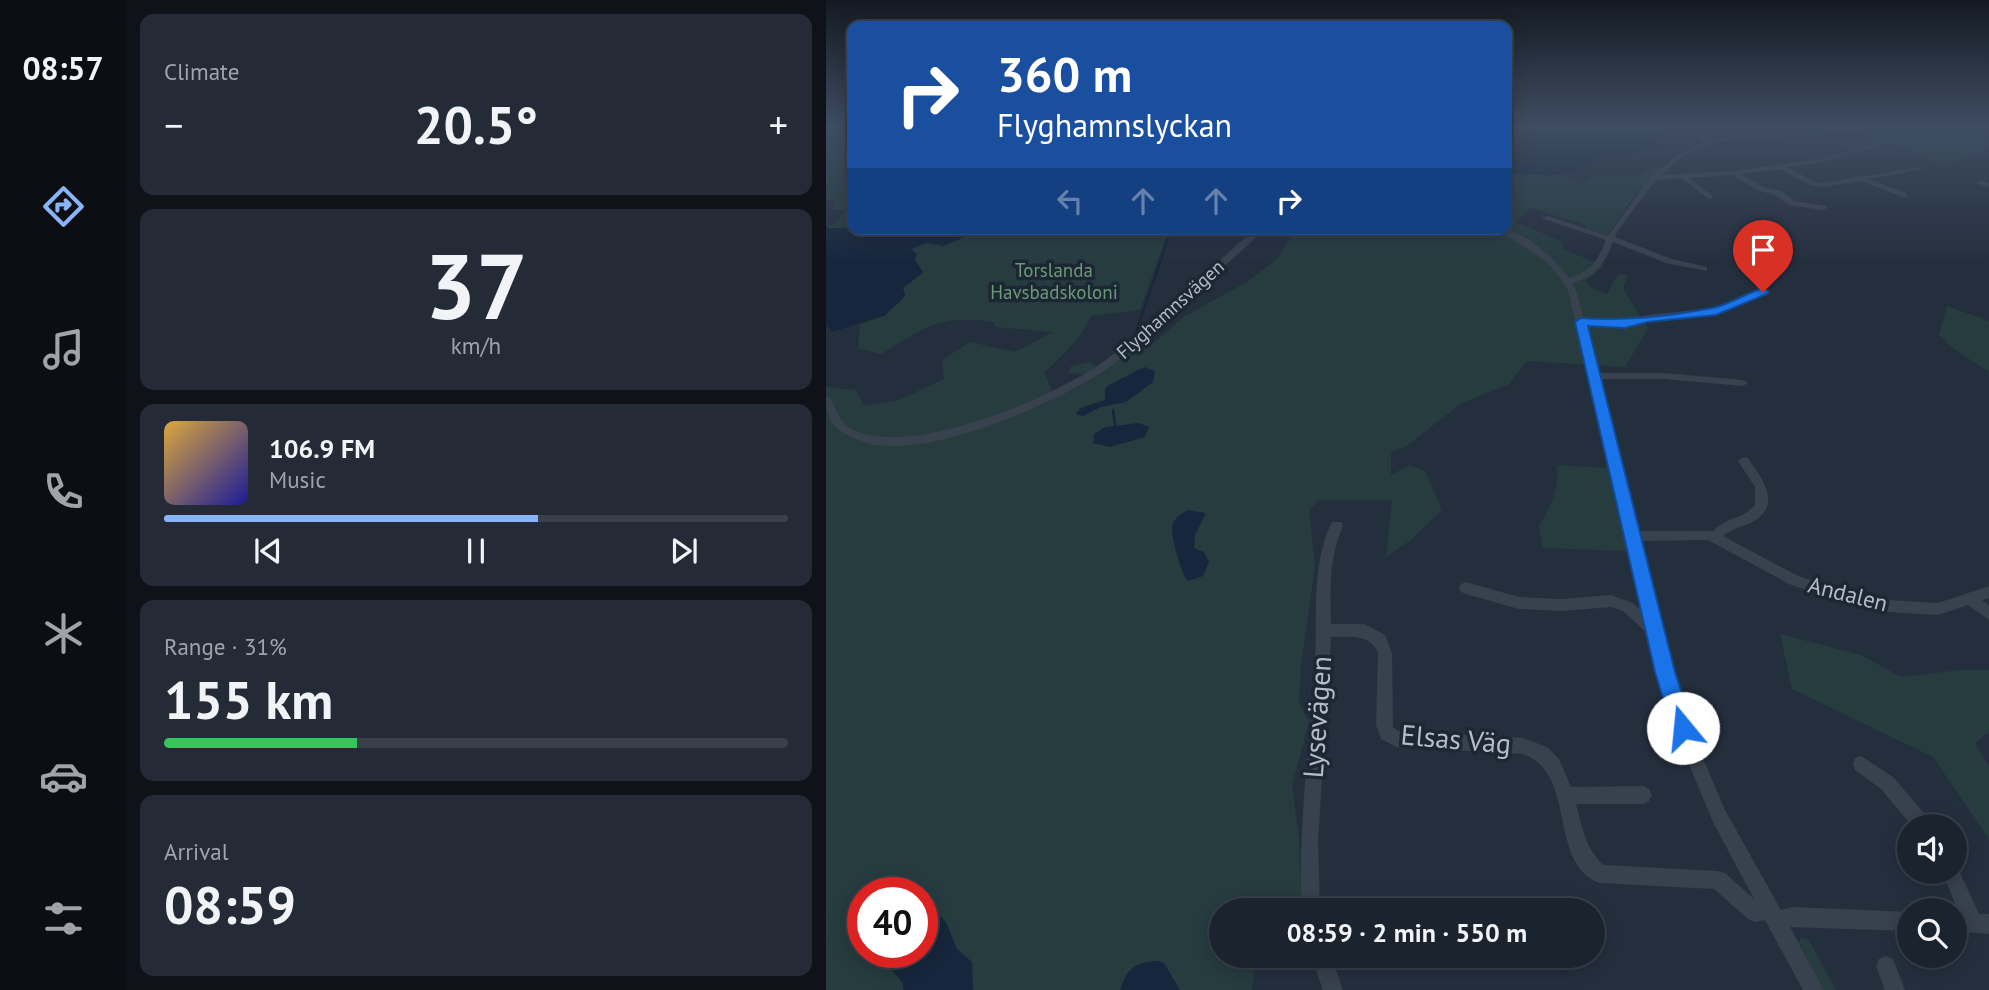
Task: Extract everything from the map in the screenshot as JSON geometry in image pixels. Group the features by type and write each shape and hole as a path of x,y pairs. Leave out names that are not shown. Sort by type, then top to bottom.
{"street":[{"path":"1568,281 1576,280 1595,268 1629,209 1662,171"},
{"path":"1654,178 1748,171"},
{"path":"1790,171 1819,185 1908,171"},
{"path":"1734,173 1761,189 1778,193 1792,203 1823,208"},
{"path":"1684,177 1709,197"},
{"path":"1864,180 1903,195"},
{"path":"1545,218 1611,238 1669,261 1704,269"},
{"name":"Flyghamnsvägen","path":"826,401 835,420 853,436 885,442 940,437 1007,416 1076,382 1121,353 1253,235"},
{"path":"1512,235 1537,250 1568,281 1581,322 1665,672 1691,750 1719,816 1814,990"},
{"path":"1581,322 1625,325 1647,318 1716,311 1759,296 1763,292 1761,282 1747,255"},
{"path":"1594,376 1664,376 1743,383"},
{"name":"Andalen","path":"1716,536 1722,529 1748,520 1761,506 1762,487 1744,461"},
{"name":"Lysevägen","path":"1311,898 1308,831 1329,545 1337,526"},
{"name":"Andalen","path":"1633,536 1716,536 1782,575 1853,600 1920,610 1938,609 1989,593"},
{"path":"1466,588 1518,603 1563,605 1611,601 1624,604 1650,628 1656,628"},
{"path":"1972,600 1989,614"},
{"name":"Elsas Väg","path":"1324,630 1364,631 1380,640 1385,653 1382,701 1387,733 1396,739 1534,747 1548,756 1564,796 1582,858 1599,874 1706,877 1724,884 1755,912 1774,915"},
{"path":"1861,764 1887,783 1914,814"},
{"path":"1564,796 1643,795"},
{"path":"1956,884 1972,923"},
{"path":"1774,915 1897,921"},
{"path":"1886,966 1895,990"},
{"path":"1325,968 1333,990"}],"green space":[{"path":"826,171 847,171 847,229 828,228 826,225 833,225 845,211 832,209 835,200 826,200"},
{"name":"Torslanda Havsbadskoloni","path":"1658,171 1634,196 1608,235 1585,228 1586,225 1531,208 1516,222 1563,242 1563,249 1604,266 1585,281 1595,290 1608,294 1614,280 1621,273 1628,276 1623,289 1648,328 1625,367 1527,361 1509,384 1462,403 1405,447 1391,452 1391,475 1410,465 1425,471 1442,510 1411,540 1386,557 1392,500 1319,500 1309,510 1315,566 1301,665 1299,703 1309,722 1292,785 1299,839 1301,898 1209,898 1209,968 1255,968 1252,990 826,990 826,387 856,390 864,406 899,400 944,379 942,360 970,342 1015,352 1053,332 995,327 994,322 975,320 946,321 910,336 881,354 858,348 860,324 886,315 905,295 903,288 922,274 911,250 926,243 944,246 968,235 1167,235 1140,310 1091,316 1076,341 1044,373 1053,392 1085,374 1069,373 1071,366 1090,362 1094,365 1094,370 1126,345 1154,343 1185,316 1247,282 1279,257 1292,235 1512,235 1513,173 1559,175 1583,184 1600,176 1627,176"},
{"path":"1947,306 1989,321 1989,372 1955,350 1939,335"},
{"path":"1557,465 1607,468 1627,551 1543,548 1539,526 1553,497"},
{"path":"1780,634 1861,655 1901,677 1960,670 1989,670 1989,732 1975,743 1989,767 1989,839 1933,757 1792,689"},
{"path":"1801,937 1809,940 1836,990 1823,990 1799,942"}],"water":[{"path":"1512,171 1573,171 1551,176"},
{"path":"826,225 828,228 847,228 847,235 968,235 944,246 926,243 911,249 917,254 915,260 923,272 903,288 905,296 886,315 832,332 826,324"},
{"path":"1144,367 1155,371 1153,382 1126,402 1101,407 1083,416 1076,414 1080,408 1105,400 1105,389 1109,385"},
{"path":"1139,423 1149,427 1145,437 1110,447 1093,443 1094,434 1105,427"},
{"path":"1188,510 1206,513 1195,535 1194,548 1204,552 1209,562 1203,576 1188,581 1177,555 1172,526 1176,519"},
{"path":"938,914 946,922 957,949 972,962 973,990 904,990 902,982 890,968 938,968"},
{"path":"1143,963 1164,963 1180,990 1120,990 1129,971"}],"waterway":[{"path":"1153,284 1169,235"},
{"path":"1136,332 1151,288"},
{"path":"1113,410 1115,425"}],"route":[{"path":"1683,728 1665,672 1581,322 1625,325 1647,318 1716,311 1759,296 1763,292"}]}
